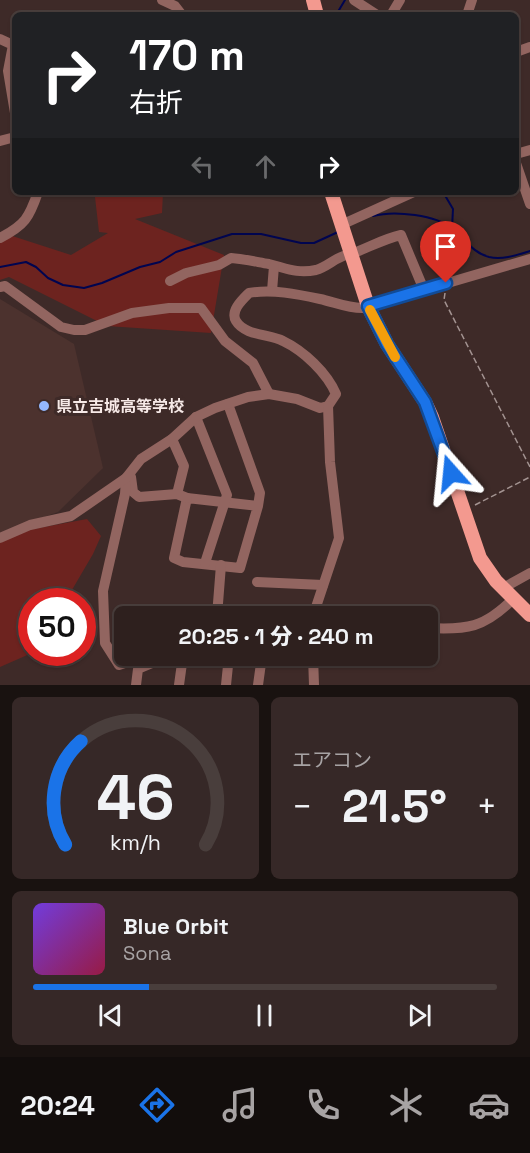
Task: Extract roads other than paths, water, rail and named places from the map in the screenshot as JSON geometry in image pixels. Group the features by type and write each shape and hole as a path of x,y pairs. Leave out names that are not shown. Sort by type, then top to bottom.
{"main road":[{"path":"332,195 349,254 368,306 387,344 425,402 432,417 480,558 490,575 530,615"}],"street":[{"path":"162,0 175,6 180,12"},
{"path":"354,0 372,12"},
{"path":"12,54 8,71 12,95"},
{"path":"519,171 530,204"},
{"path":"0,238 24,224 37,195"},
{"path":"342,228 408,195"},
{"path":"170,281 192,270 219,265 231,258 308,272 401,235 424,290"},
{"path":"0,538 30,525 71,516 128,475 141,459 172,439 196,417 228,404 269,394 297,399 320,408 327,406 336,394 331,383 317,368 282,340 245,330 235,319 240,302 249,293 272,291 321,299 352,308 368,306 530,259"},
{"path":"272,291 274,266"},
{"path":"0,287 5,286 61,327 74,330 85,330 132,313 176,307 201,308 225,341 253,363 269,394"},
{"path":"172,439 184,466 174,558 183,562 240,568 260,492 228,404"},
{"path":"316,606 339,538 330,462 327,406"},
{"path":"196,417 227,495 205,563"},
{"path":"128,475 133,492 138,497 182,496 258,506"},
{"path":"114,657 105,643 103,591 128,475"},
{"path":"218,606 221,565"},
{"path":"502,588 530,573"},
{"path":"257,582 323,585"},
{"path":"438,628 467,628 499,613 513,599"},
{"path":"136,685 138,669 145,666"},
{"path":"179,685 182,666"},
{"path":"225,685 228,666"},
{"path":"258,685 261,666"},
{"path":"313,666 314,685"}],"waterway":[{"path":"338,12 345,0"},
{"path":"445,195 453,209 452,228"},
{"path":"373,216 403,214 436,220 446,224 478,252 489,257 505,257 530,251"},
{"path":"0,267 26,262 36,267 48,278 63,285 84,288 160,262 176,252 232,234 261,234 301,243 314,243 338,232"}],"place":[{"name":"県立吉城高等学校","path":"44,406"}]}
